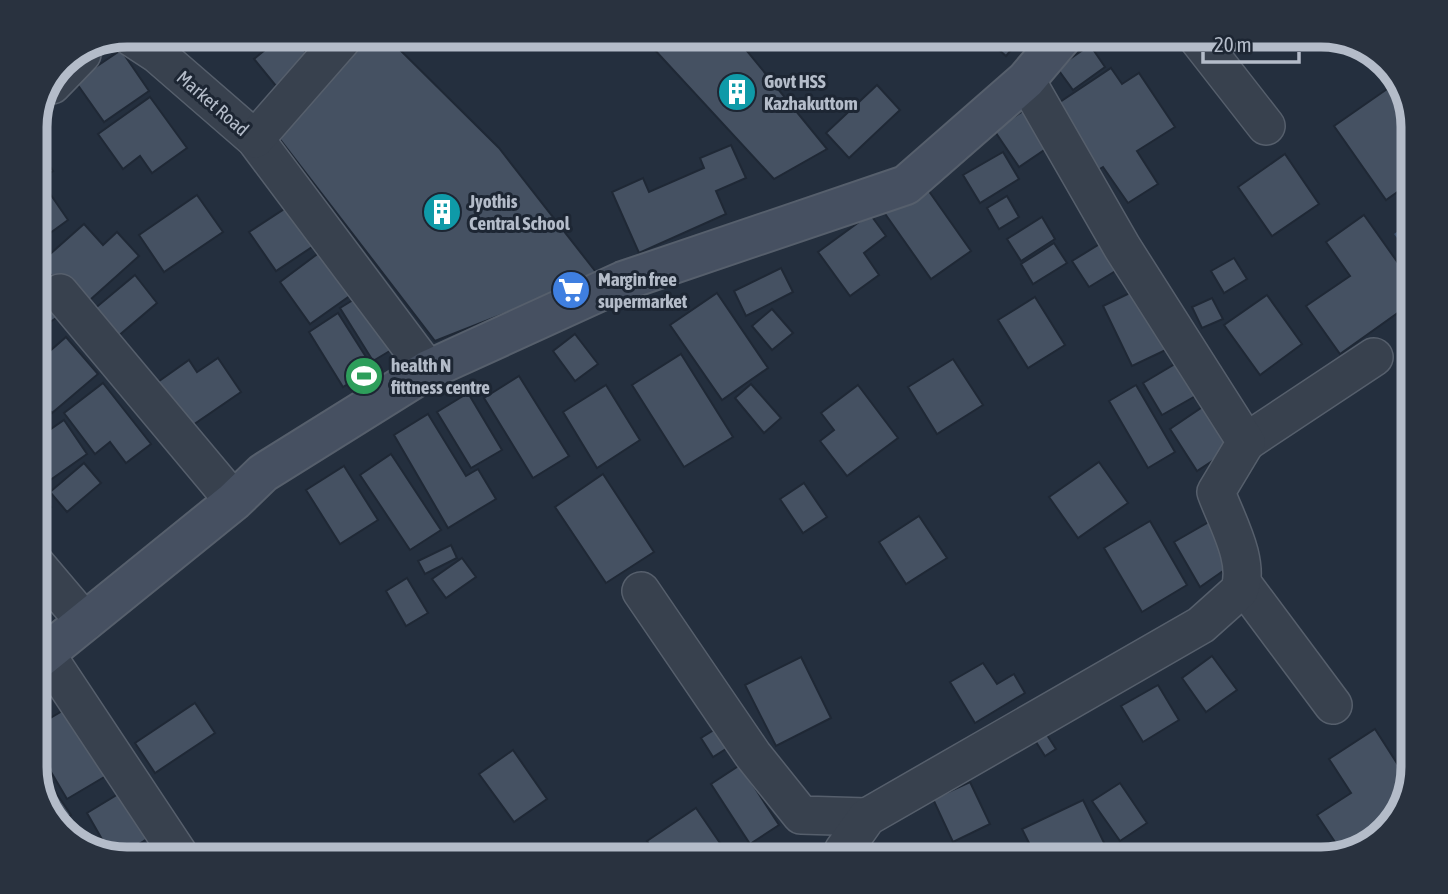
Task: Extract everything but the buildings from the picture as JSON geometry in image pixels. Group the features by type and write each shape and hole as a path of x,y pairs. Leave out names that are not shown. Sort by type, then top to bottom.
{"main road":[{"path":"47,653 234,501 263,473 428,370 623,281 906,185 1026,80 1054,47"}],"street":[{"name":"Market Road","path":"147,47 255,139 336,47"},
{"path":"1204,47 1266,126"},
{"path":"1026,80 1122,247 1246,442"},
{"path":"255,139 428,370"},
{"path":"60,293 234,501"},
{"path":"847,847 867,817 1201,625 1239,591 1244,569 1216,492 1246,442 1374,357"},
{"path":"47,577 85,622"},
{"path":"1242,583 1333,705"},
{"path":"641,591 753,755 801,815 867,817"},
{"path":"47,667 174,847"}],"water":[{"path":"1401,229 1401,243 1394,234"}],"place":[{"name":"Govt HSS Kazhakuttom","path":"737,92"},
{"name":"Jyothis Central School","path":"442,212"},
{"name":"Margin free supermarket","path":"571,290"},
{"name":"health N fittness centre","path":"364,376"}]}
